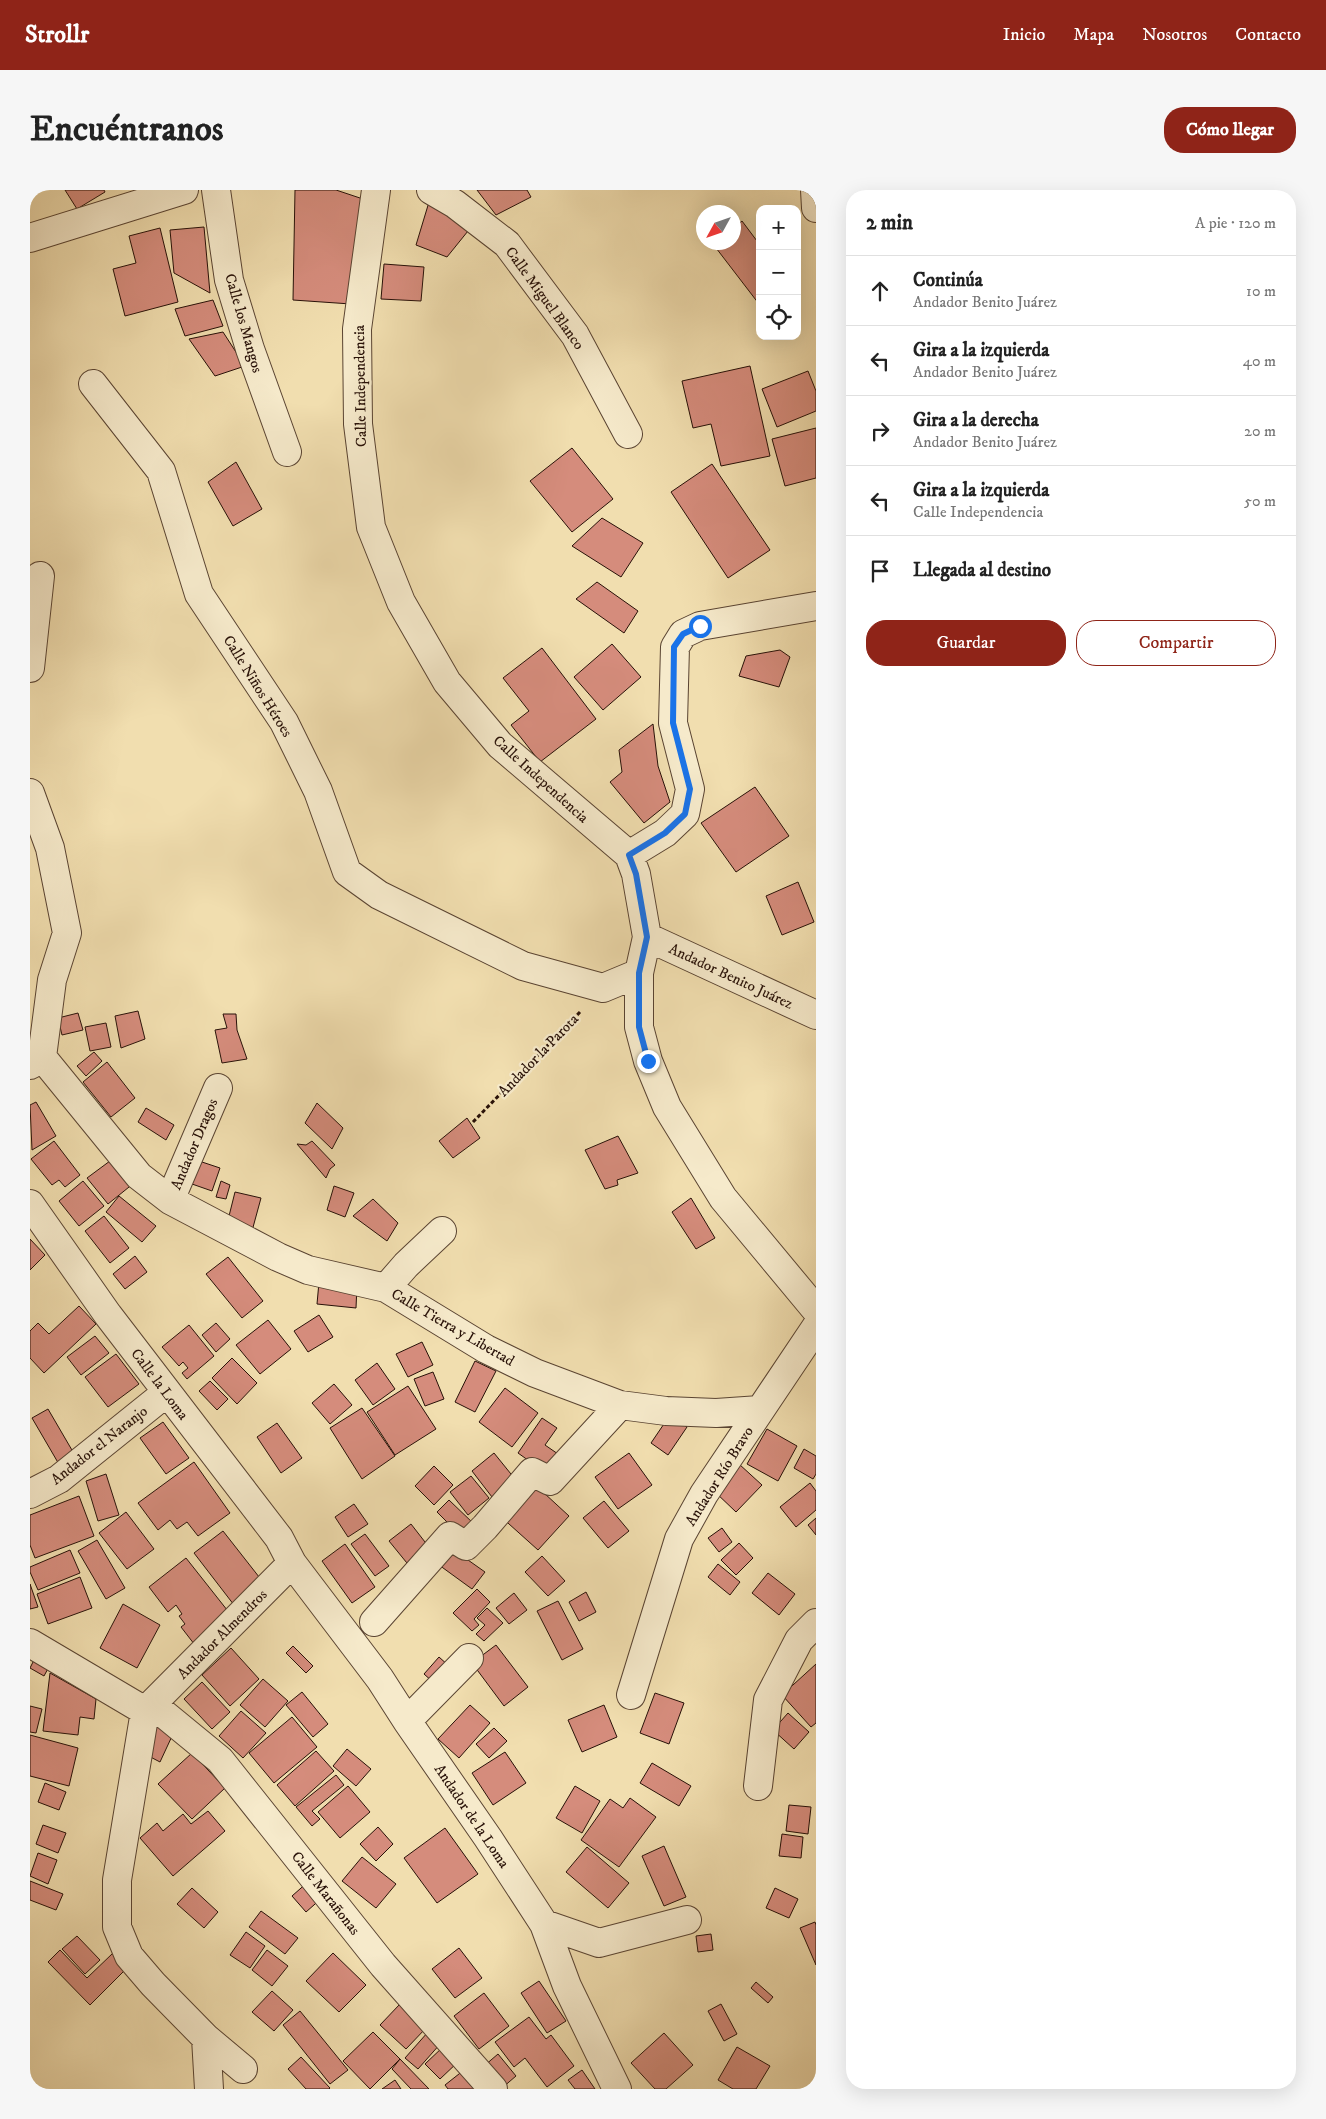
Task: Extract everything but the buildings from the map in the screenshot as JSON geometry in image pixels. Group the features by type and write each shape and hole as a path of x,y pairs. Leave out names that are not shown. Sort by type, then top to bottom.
{"street":[{"path":"30,238 184,190"},
{"name":"Calle los Mangos","path":"216,190 230,280 250,349 287,452"},
{"name":"Calle Independencia","path":"376,190 357,329 358,424 371,527 401,602 447,682 500,745 629,855"},
{"name":"Calle Miguel Blanco","path":"431,190 455,204 508,244 575,336 628,434"},
{"path":"815,190 816,208"},
{"name":"Calle Niños Héroes","path":"93,384 161,471 199,594 284,722 318,791 347,872 379,895 523,966 604,988"},
{"path":"30,668 40,576"},
{"path":"816,606 700,626 683,634 674,647 673,723 690,789 685,814 665,833 629,855 636,874 647,937 639,973 639,1027 648,1061 667,1108 723,1198 816,1310"},
{"name":"Calle Tierra y Libertad","path":"30,793 50,848 67,933 52,980 36,1061 139,1176 170,1200 278,1257 308,1270 386,1288 486,1349 535,1373 620,1405 666,1411 716,1413 760,1410"},
{"name":"Andador Benito Juárez","path":"647,937 816,1014"},
{"path":"604,988 639,973"},
{"name":"Andador Dragos","path":"170,1200 218,1088"},
{"name":"Calle la Loma","path":"30,1204 108,1315 166,1393 279,1538 292,1563"},
{"path":"386,1288 406,1265 442,1231"},
{"name":"Andador Río Bravo","path":"631,1695 679,1539 704,1494 816,1327"},
{"name":"Andador el Naranjo","path":"30,1494 59,1479 166,1393"},
{"path":"374,1622 450,1536 466,1546 485,1527 532,1472 550,1482 620,1405"},
{"name":"Andador Almendros","path":"149,1708 292,1563"},
{"name":"Andador de la Loma","path":"292,1563 380,1679 544,1924 575,2004 618,2089"},
{"path":"758,1786 768,1700 798,1640 816,1623"},
{"name":"Calle Marañonas","path":"30,1643 149,1708 220,1760 383,1965 493,2089"},
{"path":"407,1721 469,1658"},
{"path":"149,1708 117,1880 117,1927 130,1956 153,1984 206,2038 243,2069"},
{"path":"544,1924 599,1943 687,1920"},
{"path":"206,2038 209,2089"}],"path":[{"name":"Andador la Parota","path":"473,1122 604,988"}],"route":[{"path":"648,1061 639,1027 639,973 647,937 636,874 629,855 665,833 685,814 690,789 673,723 674,647 683,634 700,626"}]}
